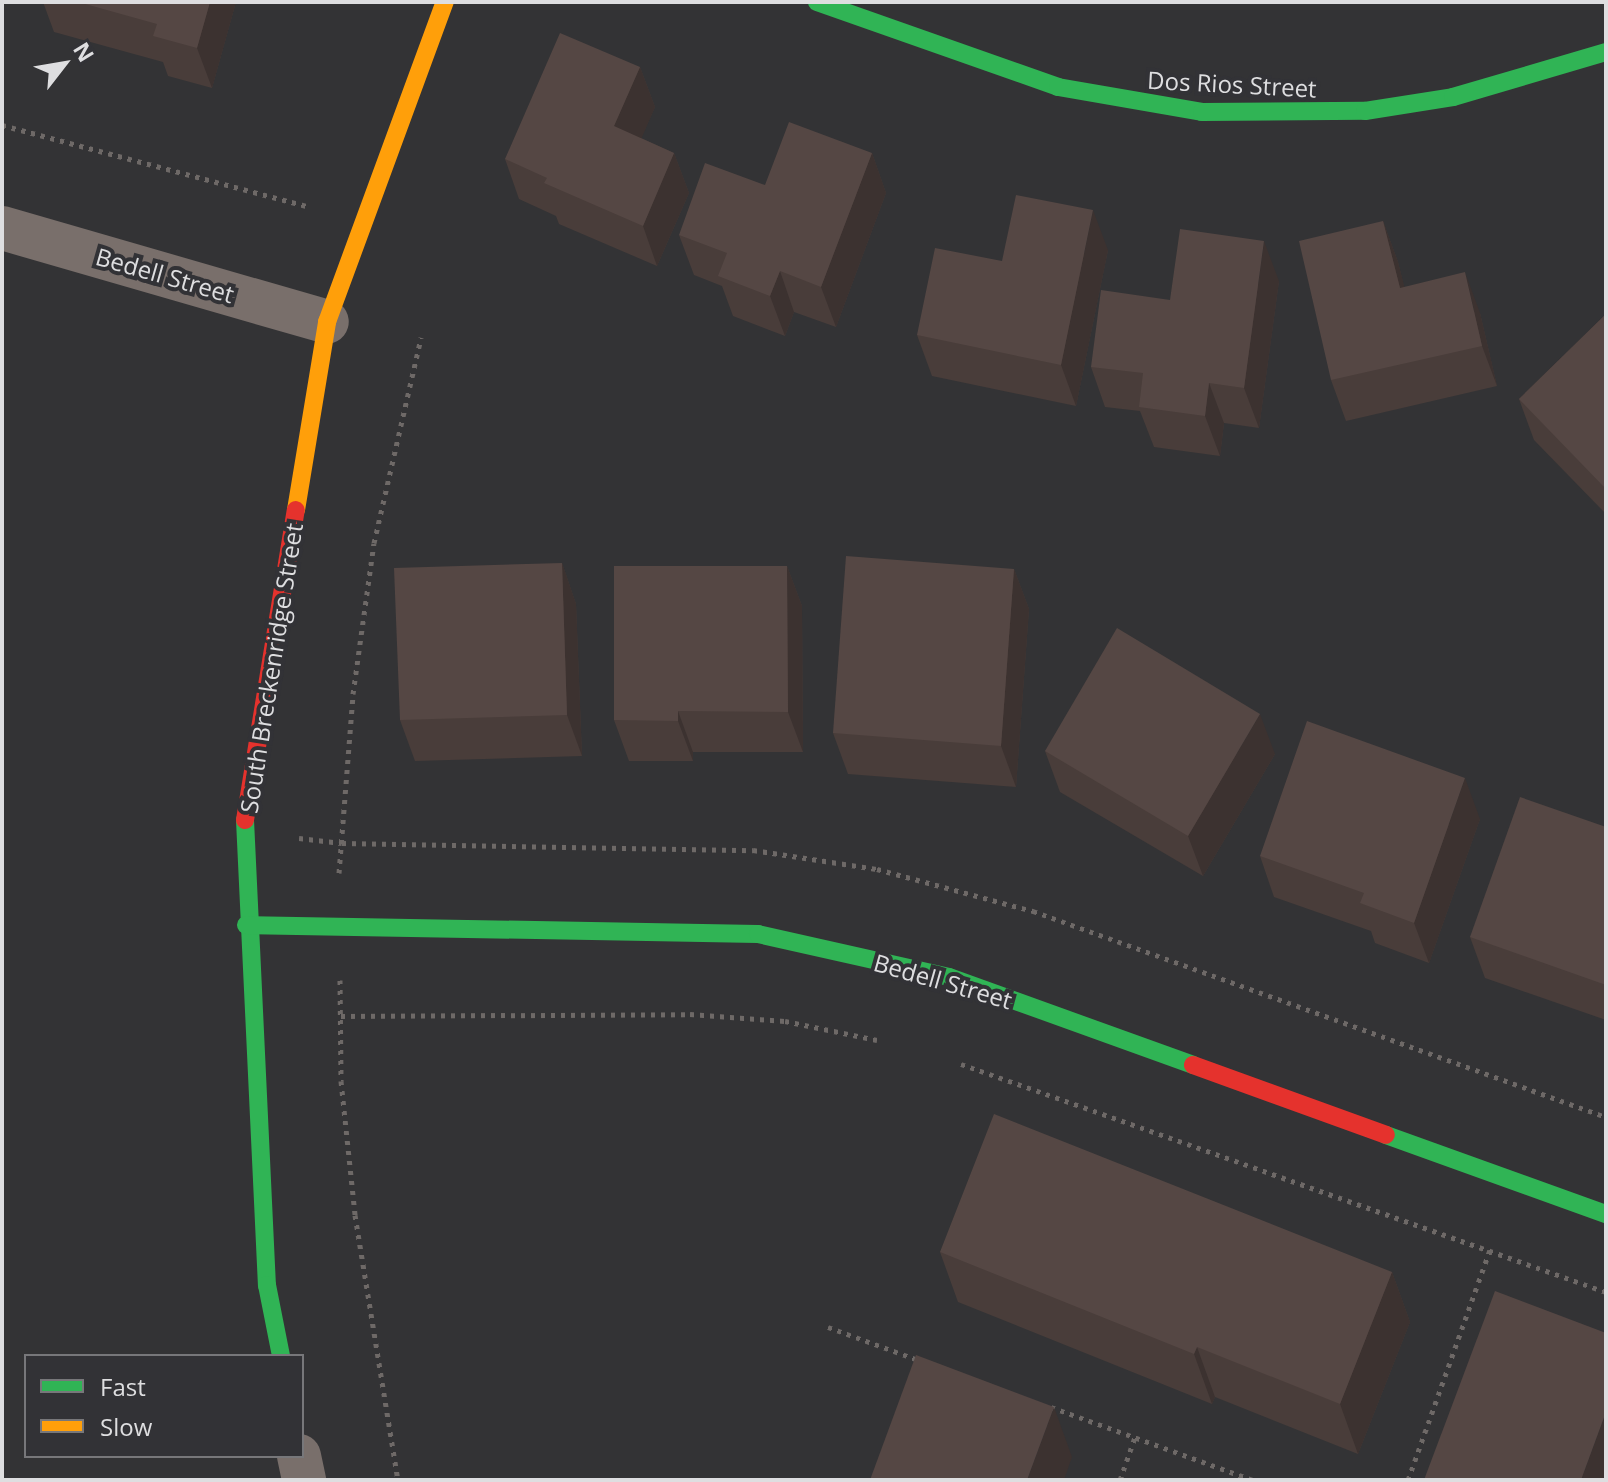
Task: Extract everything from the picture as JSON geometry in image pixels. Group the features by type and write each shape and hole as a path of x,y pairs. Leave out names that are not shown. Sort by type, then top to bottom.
{"street":[{"name":"South Breckenridge Street","path":"281,1354 267,1285 246,925 245,822 327,322 445,2"},
{"name":"Dos Rios Street","path":"817,2 1058,87 1202,112 1365,111 1453,97 1606,52"},
{"name":"Bedell Street","path":"2,228 327,322"},
{"name":"Bedell Street","path":"246,925 758,934 949,977 1606,1214"},
{"path":"299,1458 304,1480"}],"path":[{"path":"2,125 365,219"},
{"path":"339,873 353,694 374,543 421,337"},
{"path":"340,979 355,1215 398,1480"},
{"path":"341,1016 690,1014 785,1021 877,1040"},
{"path":"961,1064 1606,1292"},
{"path":"1408,1480 1490,1250"},
{"path":"828,1327 930,1364"},
{"path":"1047,1406 1253,1480"},
{"path":"1120,1480 1135,1437"}],"building":[{"path":"78,2 210,2 197,48 153,36 157,24"},
{"path":"560,33 640,67 614,126 674,153 643,226 544,183 547,178 505,159"},
{"path":"789,122 872,153 821,287 780,271 770,296 718,276 727,253 679,235 705,163 765,185"},
{"path":"1016,195 1093,210 1061,365 917,335 935,248 1002,261"},
{"path":"1383,221 1400,288 1465,272 1482,346 1331,380 1299,241"},
{"path":"1180,229 1264,241 1244,388 1209,383 1205,416 1139,407 1143,373 1091,367 1101,290 1170,300"},
{"path":"1606,314 1606,489 1519,399"},
{"path":"846,556 1014,569 1001,746 833,733"},
{"path":"562,563 567,715 400,720 394,568"},
{"path":"614,566 787,566 788,712 678,711 678,721 614,720"},
{"path":"1117,628 1260,714 1188,836 1045,751"},
{"path":"1307,721 1465,778 1414,923 1360,903 1364,893 1260,856"},
{"path":"1520,797 1606,827 1606,985 1470,937"},
{"path":"994,1114 1392,1272 1340,1404 1197,1347 1194,1354 940,1252"},
{"path":"1495,1291 1606,1333 1606,1412 1581,1480 1424,1480"},
{"path":"916,1355 1054,1407 1027,1480 870,1480"}],"traffic: fast":[{"path":"817,2 1058,87 1202,112 1365,111 1453,97 1606,52"},
{"path":"245,820 267,1285 281,1354"},
{"path":"246,925 758,934 949,977 1193,1065"},
{"path":"1386,1135 1606,1214"}],"traffic: slow":[{"path":"296,510 327,322 445,2"}],"traffic: jam":[{"path":"245,820 296,510"},
{"path":"1193,1065 1386,1135"}]}
